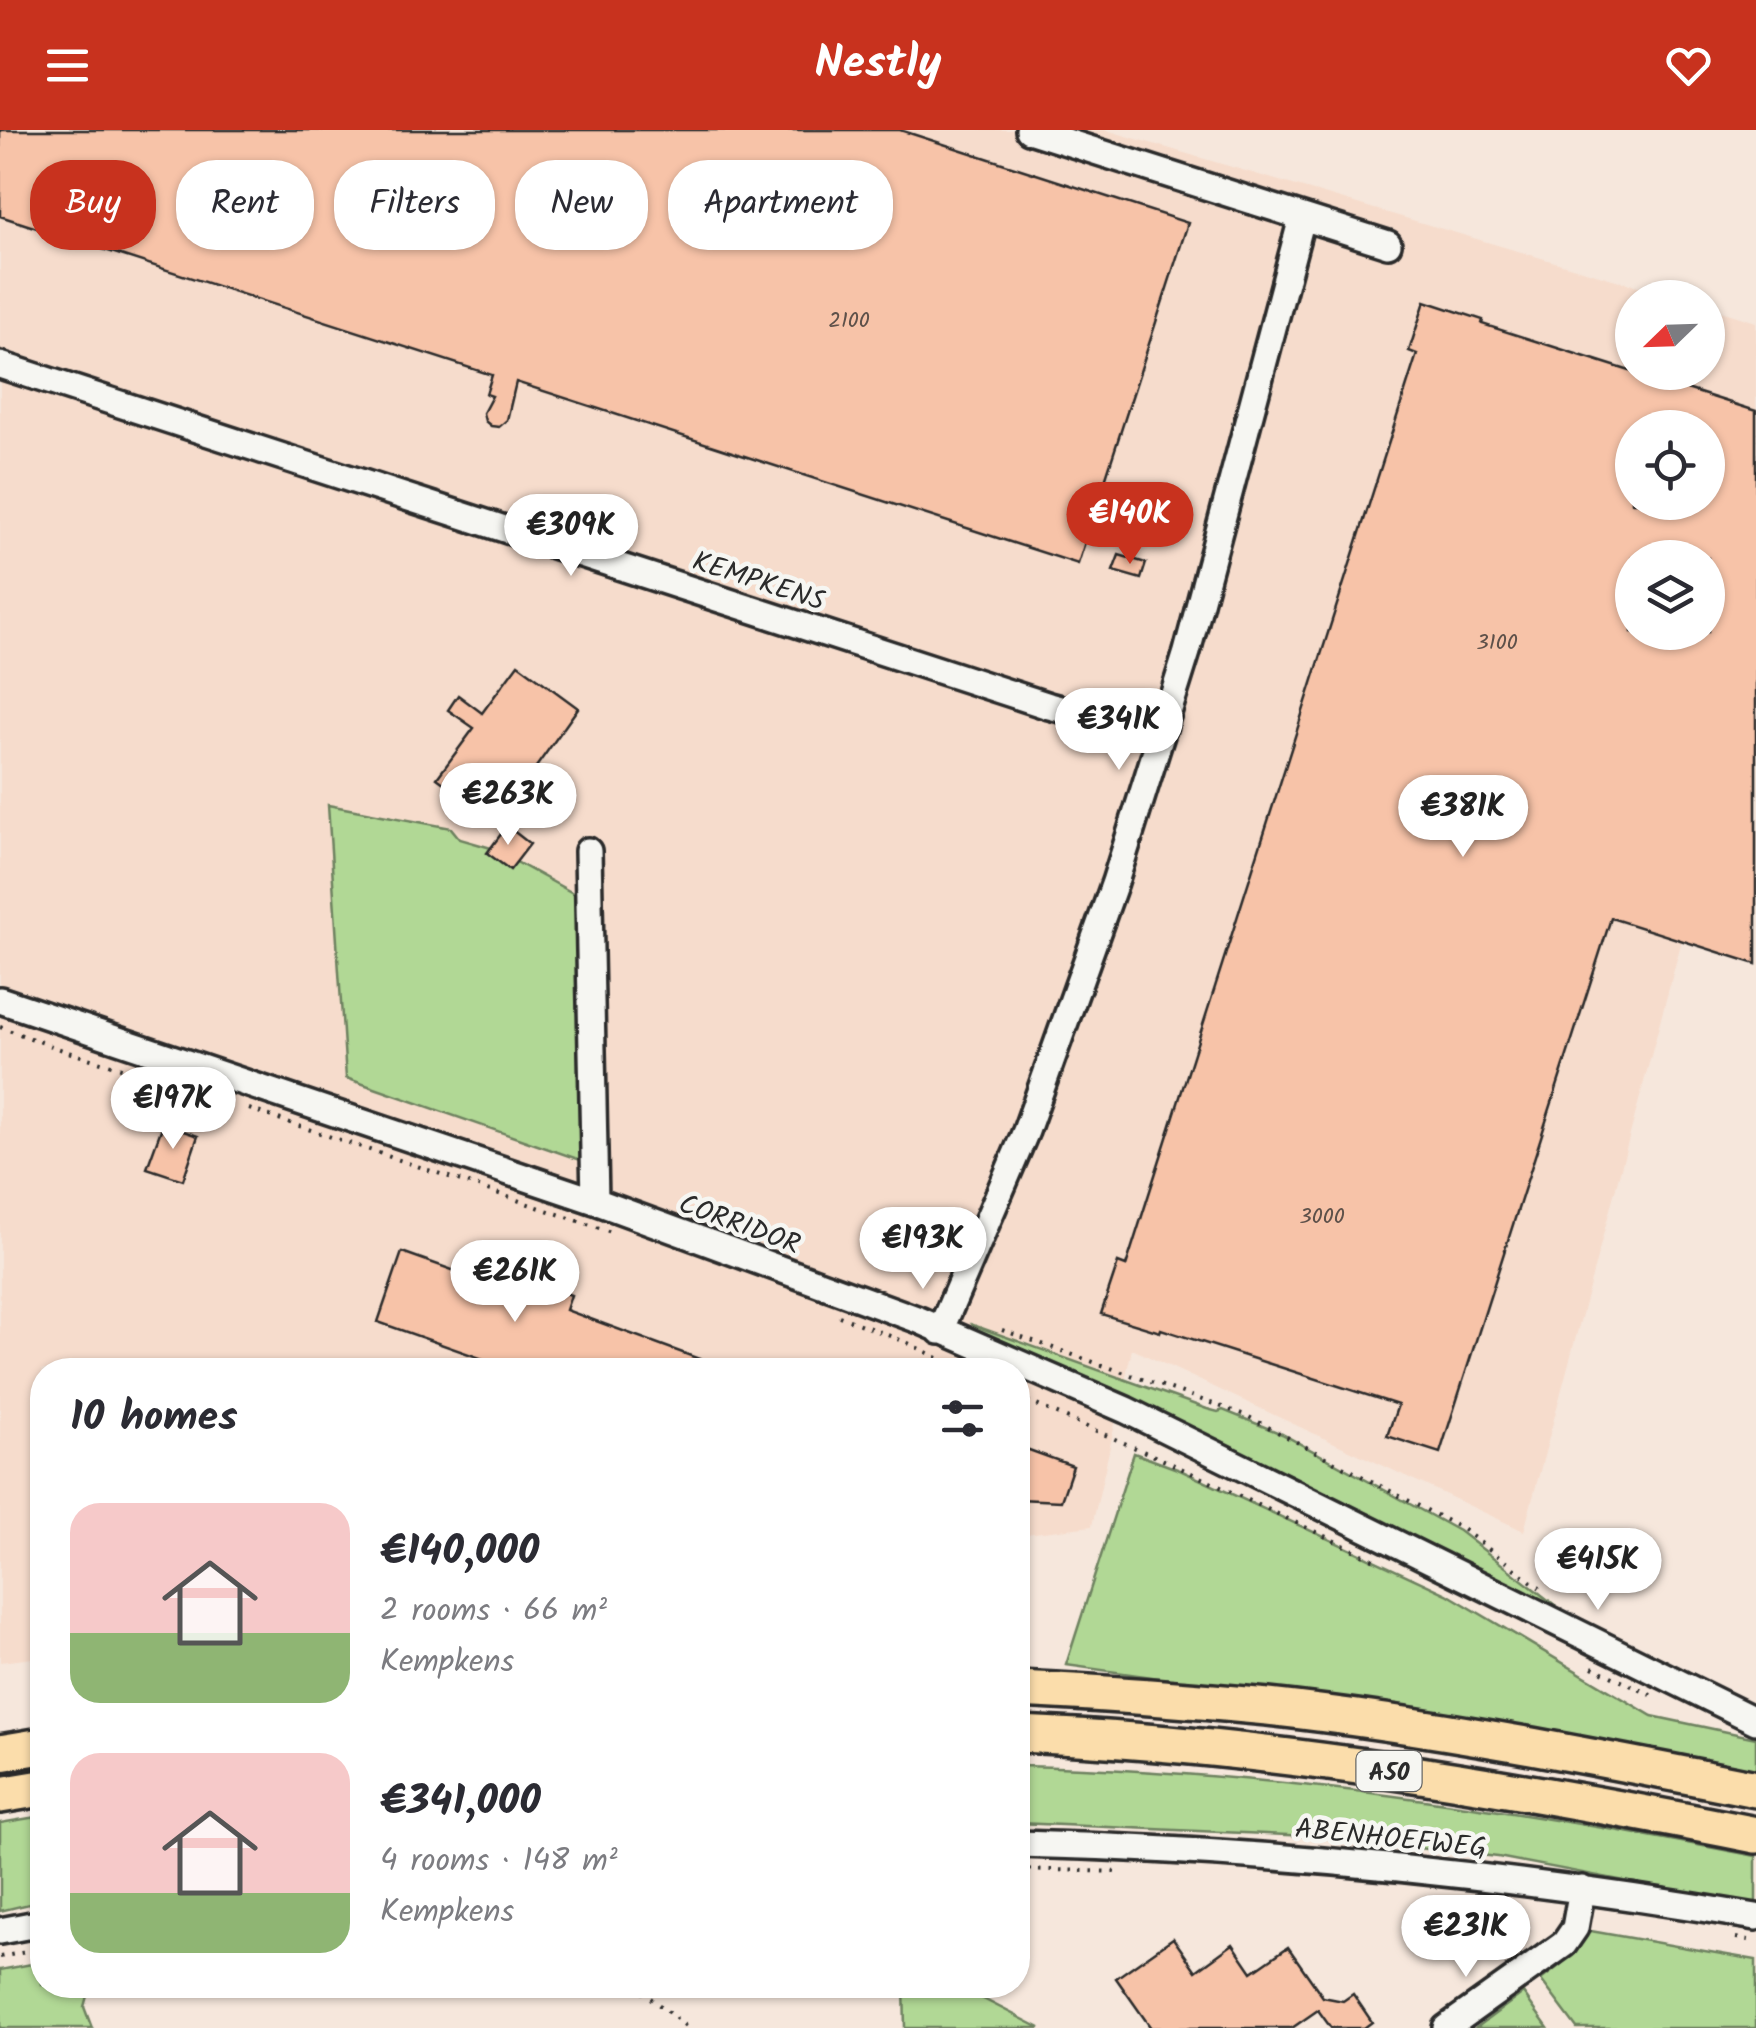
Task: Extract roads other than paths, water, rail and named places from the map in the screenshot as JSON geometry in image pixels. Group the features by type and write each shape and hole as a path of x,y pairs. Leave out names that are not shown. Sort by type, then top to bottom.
{"highway":[{"name":"A50","path":"1030,1690 1270,1708 1403,1725 1756,1789"},
{"name":"A50","path":"1030,1734 1287,1756 1549,1795 1756,1835"},
{"path":"0,1796 30,1790"}],"street":[{"path":"1029,130 1388,244"},
{"path":"922,1331 1026,1130 1115,882 1187,652 1302,218"},
{"name":"KEMPKENS","path":"0,365 1049,706 1160,735"},
{"path":"588,851 595,1201"},
{"name":"CORRIDOR","path":"0,1000 595,1201 992,1358"},
{"name":"CORRIDOR","path":"1030,1373 1126,1410 1743,1718 1756,1721"},
{"name":"ABENHOEFWEG","path":"1030,1844 1206,1851 1349,1862 1582,1889 1756,1917"},
{"path":"1446,2028 1524,1985 1569,1938 1575,1928 1582,1889"},
{"path":"0,1931 30,1925"}]}
